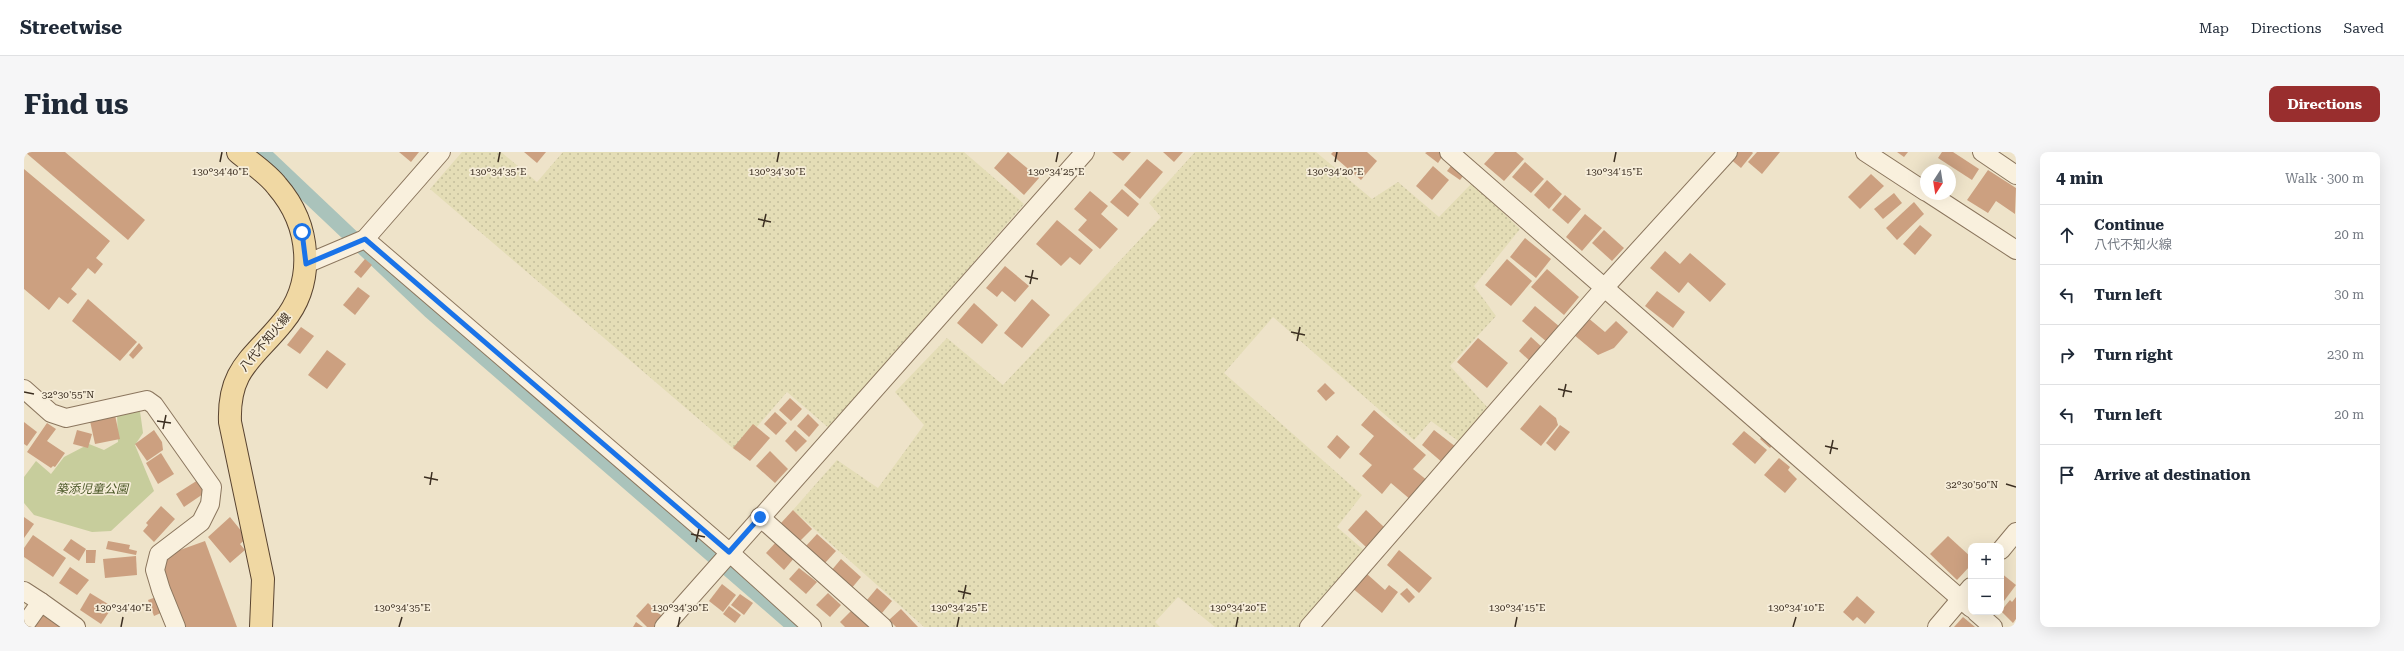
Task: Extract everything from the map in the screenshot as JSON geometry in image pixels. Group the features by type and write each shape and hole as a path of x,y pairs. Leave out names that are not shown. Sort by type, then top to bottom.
{"main road":[{"name":"八代不知火線","path":"238,152 277,185 292,208 302,232 306,264 300,293 293,309 244,364 234,382 229,404 230,422 263,579 261,627"}],"street":[{"path":"306,264 365,239 441,152"},
{"path":"664,627 1085,152"},
{"path":"1449,152 1968,598 1937,627"},
{"path":"1309,627 1605,287 1728,152"},
{"path":"1865,152 1920,188"},
{"path":"1982,152 2016,175"},
{"path":"1939,200 2016,250"},
{"path":"365,239 729,552 812,627"},
{"path":"24,389 51,413 66,418 147,400 154,405 212,487 210,504 201,522 159,554 156,570 161,590 176,627"},
{"path":"760,517 883,627"},
{"path":"2004,546 2016,532"},
{"path":"24,590 76,627"},
{"path":"24,626 41,602"},
{"path":"1979,615 1993,627"}],"shaded area":[{"path":"462,152 501,152 537,182 563,152 964,152 1024,204 830,429 787,392 736,451 430,189"},
{"path":"1195,152 1316,152 1372,199 1398,182 1439,217 1472,183 1520,229 1474,286 1496,316 1450,366 1487,407 1461,443 1431,421 1414,440 1273,317 1224,373 1362,495 1337,527 1367,553 1302,627 1215,627 1178,597 1155,622 1160,627 924,627 793,510 837,460 878,488 924,425 895,392 947,338 1003,385 1161,217 1149,203"}],"green space":[{"name":"築添児童公園","path":"139,404 143,433 135,445 154,491 111,531 92,532 34,515 24,503 24,477 36,461 51,474 64,457 89,444 104,450 118,442 117,414"}],"building":[{"path":"25,152 65,152 145,220 128,240"},
{"path":"399,152 419,152 411,162"},
{"path":"524,152 546,152 537,163"},
{"path":"1008,152 1039,178 1024,195 994,168"},
{"path":"1112,152 1131,152 1123,161"},
{"path":"1163,152 1183,152 1174,162"},
{"path":"1333,152 1367,152 1377,161 1361,180 1331,154"},
{"path":"1441,152 1444,154 1438,163 1425,153"},
{"path":"1495,152 1516,152 1524,159 1504,181 1484,164"},
{"path":"1732,152 1753,153 1741,168 1728,157"},
{"path":"1757,152 1780,152 1762,174 1748,162"},
{"path":"1897,152 1908,152 1904,157"},
{"path":"1942,152 1953,152 1979,169 1972,180 1956,170 1956,164 1947,164 1938,158"},
{"path":"1147,159 1163,172 1140,199 1124,185"},
{"path":"1454,162 1466,172 1460,180 1447,171"},
{"path":"1525,162 1544,179 1531,193 1512,177"},
{"path":"1433,166 1449,180 1432,200 1416,186"},
{"path":"24,169 110,241 96,258 103,264 95,274 88,268 71,289 77,294 68,304 59,297 49,310 24,289"},
{"path":"1988,170 2016,188 2015,214 1996,201 1988,213 1967,200"},
{"path":"1871,174 1884,186 1860,209 1848,197"},
{"path":"1547,180 1562,194 1549,209 1534,195"},
{"path":"1122,189 1139,204 1128,217 1110,202"},
{"path":"1090,191 1108,206 1101,214 1118,229 1100,249 1078,230 1087,220 1074,209"},
{"path":"1894,193 1902,203 1883,219 1874,209"},
{"path":"1565,195 1581,209 1568,224 1552,210"},
{"path":"1914,202 1924,214 1897,240 1886,228"},
{"path":"1585,214 1602,228 1582,251 1566,237"},
{"path":"1057,220 1093,250 1080,265 1070,257 1061,266 1036,244"},
{"path":"1920,225 1932,235 1915,255 1903,244"},
{"path":"1604,230 1624,248 1612,261 1592,243"},
{"path":"1525,238 1551,259 1536,278 1510,257"},
{"path":"1665,251 1680,264 1690,253 1726,284 1710,302 1688,282 1679,293 1650,268"},
{"path":"365,259 372,265 361,278 354,272"},
{"path":"1507,259 1532,281 1511,306 1485,285"},
{"path":"1005,266 1029,286 1015,302 1002,291 997,297 986,288"},
{"path":"1547,269 1579,297 1564,315 1531,287"},
{"path":"358,287 370,296 355,315 343,305"},
{"path":"1657,291 1685,312 1673,328 1645,306"},
{"path":"88,299 137,342 120,361 72,321"},
{"path":"1032,299 1050,315 1022,348 1004,333"},
{"path":"974,303 998,325 982,344 957,323"},
{"path":"1535,306 1560,327 1547,342 1522,321"},
{"path":"1587,317 1605,332 1616,321 1628,332 1614,348 1598,355 1573,334"},
{"path":"301,327 314,336 300,354 287,345"},
{"path":"1531,337 1544,349 1532,363 1519,351"},
{"path":"1478,338 1508,363 1487,388 1457,362"},
{"path":"139,343 143,348 133,359 129,355"},
{"path":"327,350 346,364 327,389 308,375"},
{"path":"1325,383 1335,393 1326,401 1317,391"},
{"path":"790,398 802,409 791,421 779,410"},
{"path":"1540,405 1556,418 1558,425 1541,446 1520,429"},
{"path":"1374,410 1426,455 1413,469 1428,481 1411,500 1391,483 1382,494 1362,476 1372,465 1359,454 1374,436 1361,425"},
{"path":"775,412 787,423 776,435 764,424"},
{"path":"808,414 819,425 809,437 797,426"},
{"path":"115,415 120,439 95,444 90,421"},
{"path":"24,422 37,432 27,446 24,444"},
{"path":"47,423 56,429 47,441 65,453 55,467 53,466 51,468 27,452"},
{"path":"753,424 770,438 750,461 733,448"},
{"path":"1560,425 1570,432 1555,451 1546,443"},
{"path":"77,430 92,434 88,448 73,444"},
{"path":"154,430 162,442 163,450 147,461 135,444"},
{"path":"795,430 807,441 796,452 785,441"},
{"path":"1434,430 1456,447 1443,463 1422,445"},
{"path":"1744,431 1767,450 1755,464 1732,444"},
{"path":"1767,432 1776,441 1770,448 1760,439"},
{"path":"1337,435 1350,447 1340,459 1327,447"},
{"path":"770,451 788,469 775,483 756,466"},
{"path":"161,453 174,474 158,484 146,463"},
{"path":"1779,458 1790,467 1788,470 1797,479 1785,493 1764,475"},
{"path":"198,480 206,492 184,507 176,494"},
{"path":"161,506 175,519 154,542 143,531 148,525 146,523"},
{"path":"793,510 812,529 800,541 781,523"},
{"path":"1366,510 1384,527 1366,547 1348,530"},
{"path":"24,517 34,524 24,538"},
{"path":"230,517 247,538 240,544 245,550 230,563 208,537"},
{"path":"817,534 836,551 825,563 806,546"},
{"path":"33,535 66,558 53,577 24,557 24,548"},
{"path":"1948,536 1968,554 1968,568 1957,580 1930,554"},
{"path":"71,539 86,549 79,561 63,550"},
{"path":"108,541 130,545 129,549 137,551 136,555 106,549"},
{"path":"205,541 237,627 185,627 162,566 169,554"},
{"path":"777,541 795,557 784,570 766,553"},
{"path":"86,550 96,550 95,563 86,563"},
{"path":"1399,550 1432,578 1419,593 1387,565"},
{"path":"136,556 137,575 105,578 103,559"},
{"path":"841,559 861,577 851,589 831,571"},
{"path":"70,567 89,580 77,595 59,583"},
{"path":"799,568 817,582 806,594 789,579"},
{"path":"1367,574 1385,590 1389,585 1398,592 1382,613 1351,587 1359,577 1363,579"},
{"path":"2004,575 2016,585 2004,601"},
{"path":"722,584 736,595 723,612 709,601"},
{"path":"877,588 892,601 882,613 867,600"},
{"path":"1407,588 1415,597 1409,603 1400,594"},
{"path":"90,593 108,604 109,612 101,624 80,610"},
{"path":"828,593 841,605 830,617 816,605"},
{"path":"740,594 753,603 744,615 731,605"},
{"path":"1857,596 1875,612 1865,624 1857,617 1853,621 1843,612"},
{"path":"156,597 163,612 154,616 148,600"},
{"path":"2016,597 2016,619 2013,623 2004,614 2004,607 2010,600 2012,602"},
{"path":"648,603 664,618 655,627 647,627 636,616"},
{"path":"729,606 741,615 735,623 723,614"},
{"path":"901,609 918,627 896,627 889,620"},
{"path":"851,611 869,627 845,627 840,622"},
{"path":"38,612 60,627 28,627"},
{"path":"1963,617 1975,627 1954,627"},
{"path":"636,622 643,627 633,627"}],"waterway":[{"path":"262,152 430,311 795,627"}],"route":[{"path":"302,232 306,264 365,239 729,552 760,517"}]}
